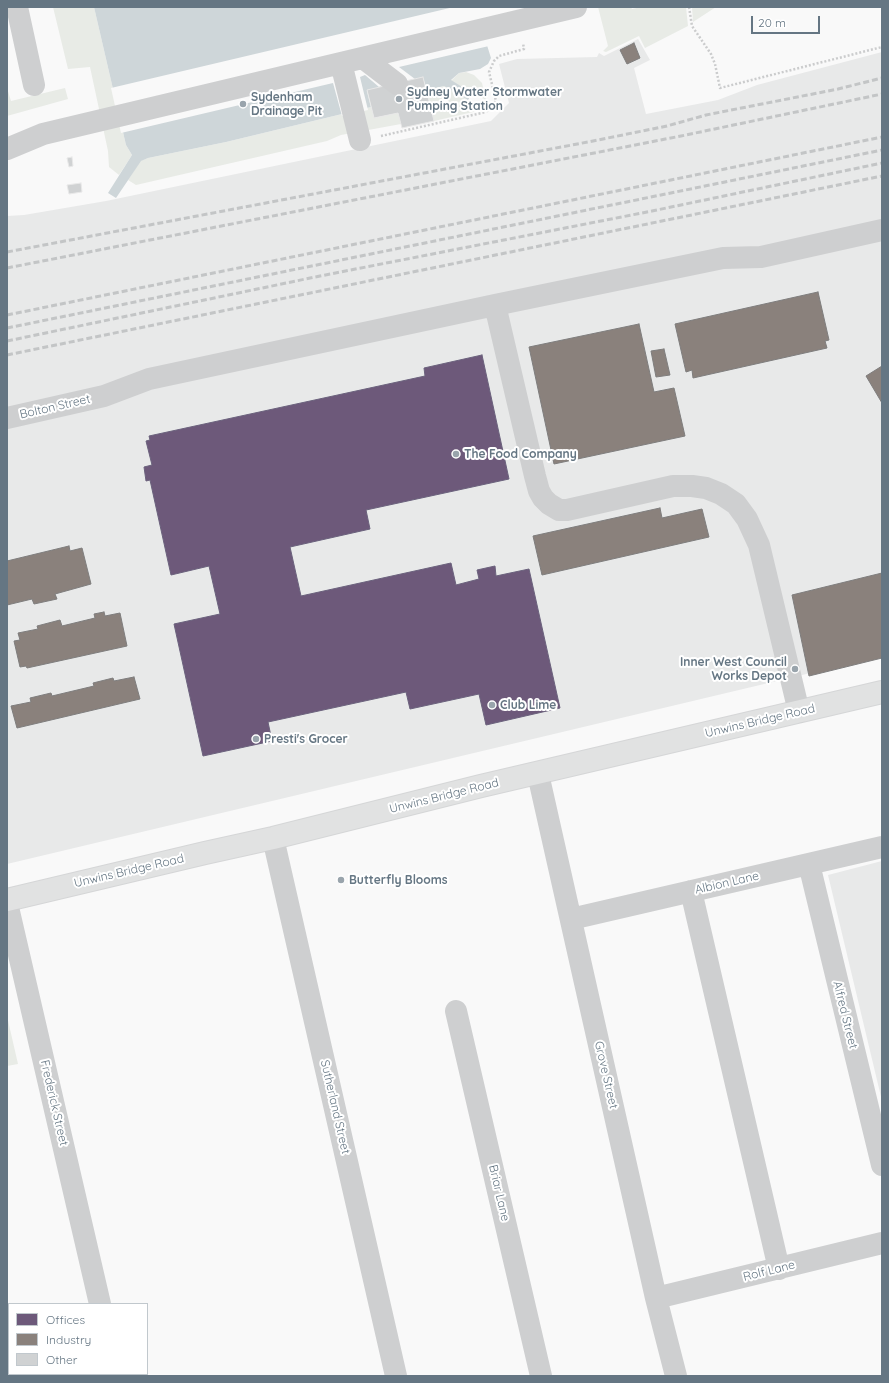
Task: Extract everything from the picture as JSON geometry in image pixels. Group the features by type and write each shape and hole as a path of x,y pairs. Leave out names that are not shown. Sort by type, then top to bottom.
{"main road":[{"name":"Unwins Bridge Road","path":"7,900 273,838 480,786 538,774 882,692"}],"street":[{"path":"17,7 34,85"},
{"path":"7,149 43,134 576,7"},
{"path":"363,58 397,84"},
{"path":"341,64 360,140"},
{"name":"Bolton Street","path":"7,418 104,396 149,379 723,258 761,257 882,230"},
{"path":"495,305 535,476 539,491 544,498 549,504 559,510 567,510 674,486 692,486 706,488 721,494 736,504 747,519 759,545 799,712"},
{"name":"Grove Street","path":"538,774 656,1298 676,1376"},
{"name":"Sutherland Street","path":"273,838 396,1376"},
{"name":"Albion Lane","path":"571,919 882,847"},
{"name":"Alfred Street","path":"809,864 882,1165"},
{"path":"691,891 779,1269"},
{"name":"Frederick Street","path":"7,903 100,1303"},
{"name":"Briar Lane","path":"456,1011 541,1376"},
{"name":"Rolf Lane","path":"656,1298 882,1243"}],"path":[{"path":"689,7 692,26 711,54 715,64 720,88 882,47"},
{"path":"386,135 486,112 496,101 489,72 494,61 499,56 514,50 524,49 513,23"}],"shaded area":[{"path":"53,7 94,7 126,145 132,155 119,175 109,167 108,151 90,67 68,69"},
{"name":"Sydenham Drainage Pit","path":"94,7 475,7 491,58 488,64 480,69 459,73 451,80 472,93 468,100 444,86 427,90 423,78 367,91 371,107 226,142 148,158 141,161 116,198 108,193 132,155 126,145"},
{"path":"598,7 631,7 632,9 641,7 686,7 688,26 645,48 639,36 606,52 603,51 608,46"},
{"path":"692,7 716,7 693,22"},
{"path":"638,39 650,60 634,68 646,114 718,100 757,85 882,52 882,656 7,864 7,216 24,215 106,201 491,121 509,103 499,64 517,59 597,57 599,53 604,56"},
{"path":"466,72 474,75 482,83 486,100 451,81 459,73"},
{"path":"444,86 481,108 473,112 434,121 427,90"},
{"path":"7,88 11,101 65,88 68,99 7,116"},
{"path":"371,107 374,118 398,113 401,124 341,135 327,141 136,185 128,180 140,161 148,158 226,142"},
{"path":"882,861 882,1101 828,875"},
{"path":"7,1016 18,1064 7,1066"}],"pier":[{"path":"454,7 477,7 489,46 399,67 415,79 379,87 365,75 360,77 368,110 342,116 333,83 121,133 111,88"}],"building: Offices":[{"path":"482,355 509,479 366,510 370,529 290,547 301,596 451,563 456,585 479,579 477,570 495,566 496,576 529,569 560,708 486,725 479,694 410,709 406,692 268,722 272,741 203,756 174,624 220,614 209,566 171,575 150,480 146,481 144,467 152,465 146,441 150,440 149,436 425,376 424,368"}],"building: Industry":[{"path":"634,43 640,58 627,64 620,50"},
{"path":"818,292 829,340 825,341 827,348 693,378 692,370 686,372 675,324"},
{"path":"639,324 654,392 674,388 685,436 554,464 529,347"},
{"path":"664,349 670,375 656,377 651,351"},
{"path":"882,366 882,403 866,376"},
{"path":"660,508 662,518 702,509 709,537 542,575 533,536"},
{"path":"69,546 70,551 82,548 91,584 55,594 57,599 34,604 32,599 7,605 7,561"},
{"path":"882,573 882,658 809,676 792,595"},
{"path":"104,612 105,616 120,613 127,646 27,668 26,666 20,667 14,641 20,640 18,633 38,629 37,626 60,620 62,626 95,618 94,614"},
{"path":"134,677 140,699 17,728 11,706 31,702 30,698 51,693 52,696 94,686 93,683 113,678 114,681"}],"building: Other":[{"name":"Sydney Water Stormwater Pumping Station","path":"423,77 434,121 402,128 398,113 374,118 367,90"},
{"path":"72,157 73,166 69,167 67,158"},
{"path":"81,183 82,192 69,194 67,185"}],"railway":[{"path":"7,252 593,141 667,126 706,115 838,89 882,78"},
{"path":"7,268 681,136 882,94"},
{"path":"7,315 882,137"},
{"path":"7,328 882,150"},
{"path":"7,341 320,276 652,211 882,163"},
{"path":"7,355 882,176"}],"place":[{"name":"Sydney Water Stormwater Pumping Station","path":"399,99"},
{"name":"Sydenham Drainage Pit","path":"243,104"},
{"name":"The Food Company","path":"456,454"},
{"name":"Inner West Council Works Depot","path":"795,669"},
{"name":"Club Lime","path":"492,705"},
{"name":"Presti's Grocer","path":"256,739"},
{"name":"Butterfly Blooms","path":"341,880"}]}
